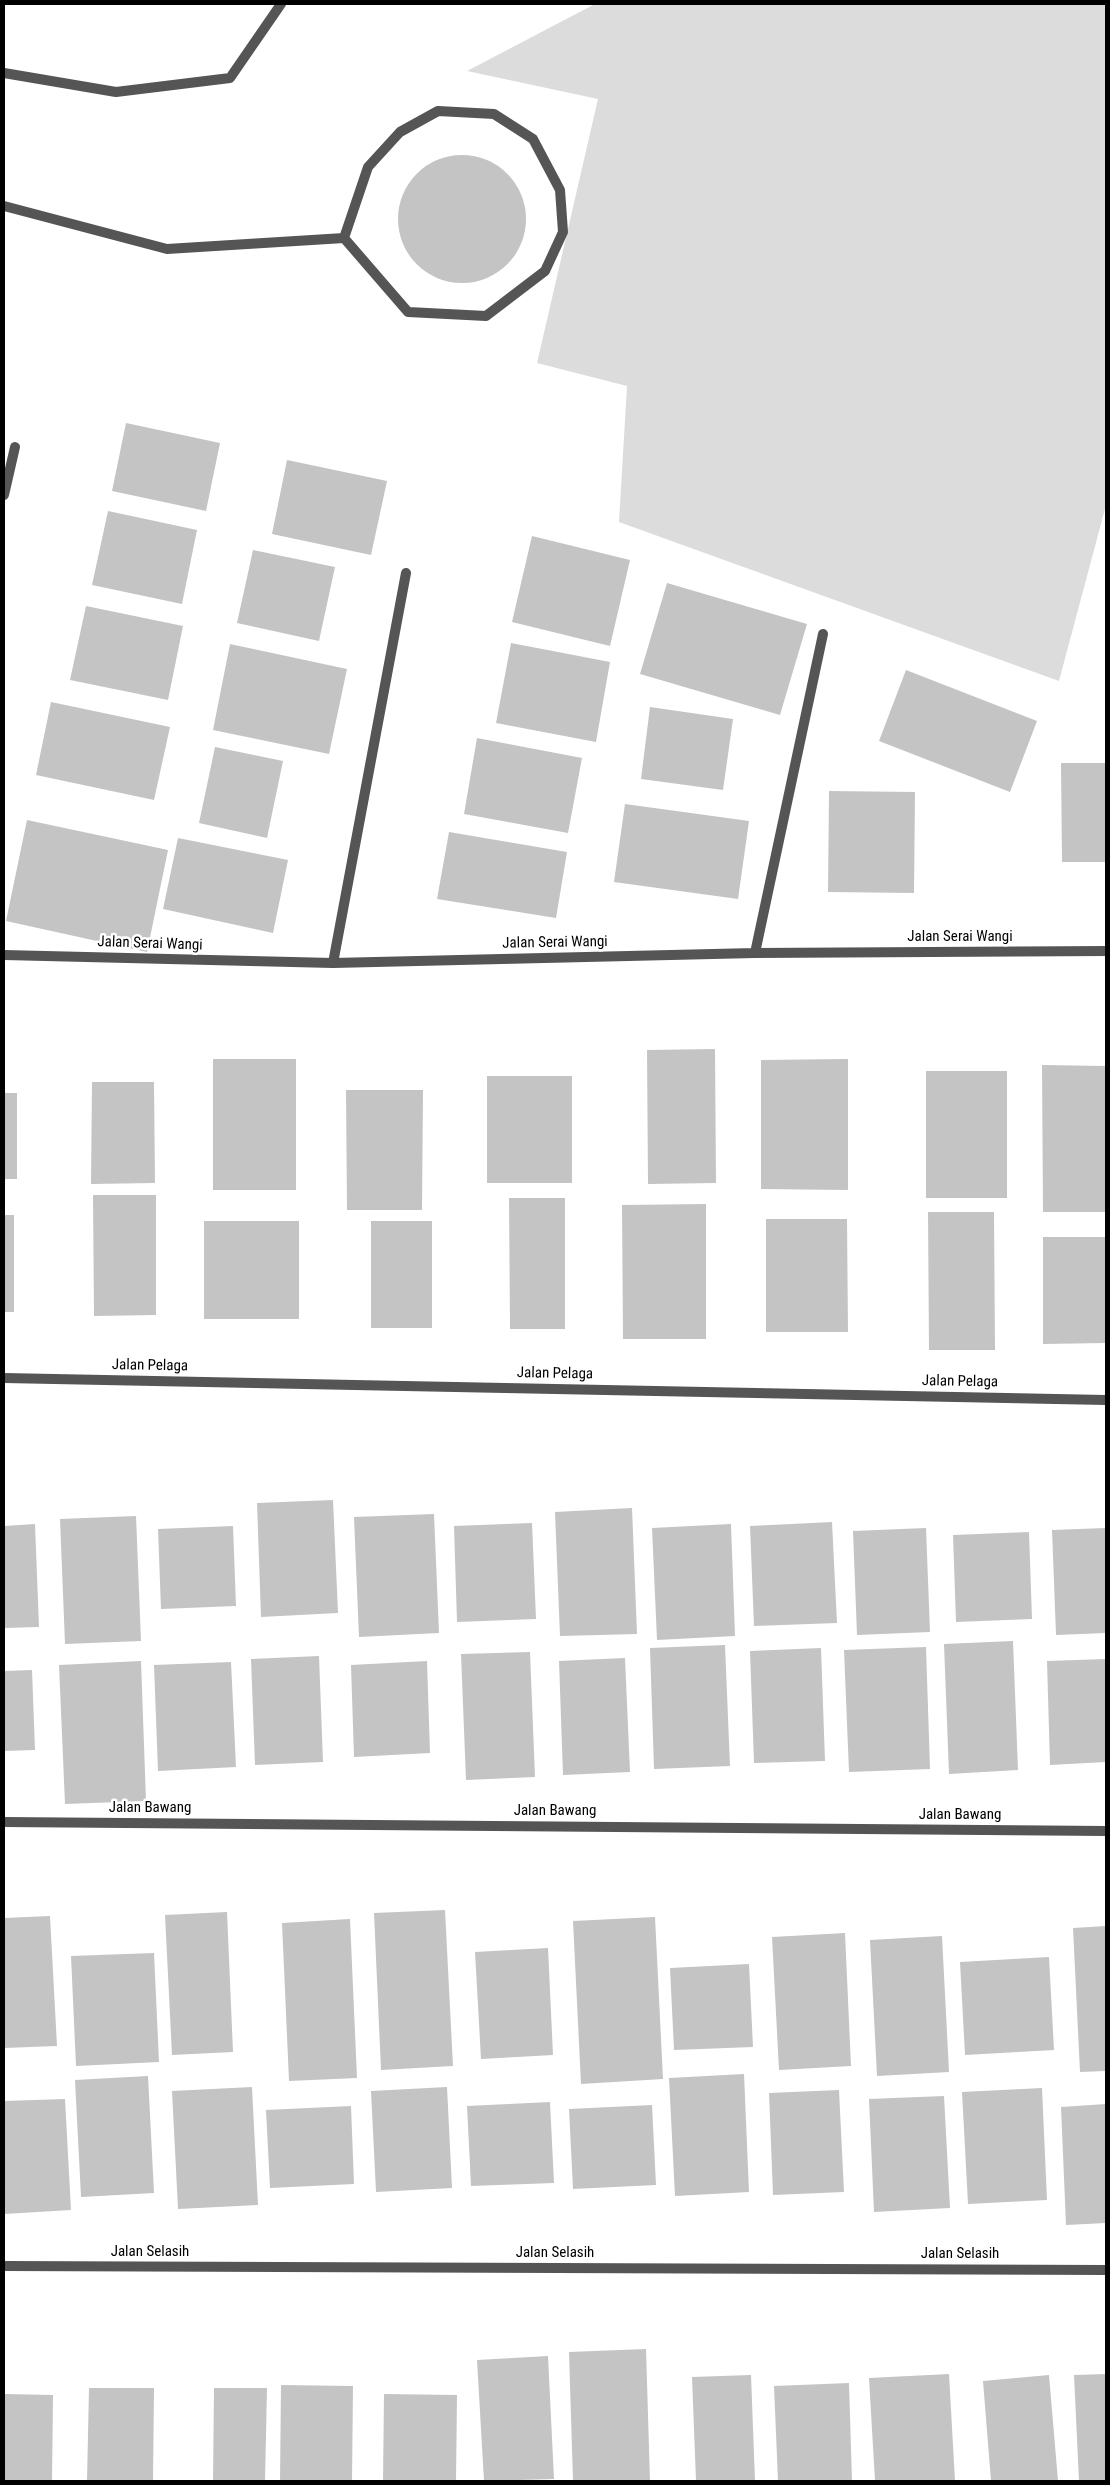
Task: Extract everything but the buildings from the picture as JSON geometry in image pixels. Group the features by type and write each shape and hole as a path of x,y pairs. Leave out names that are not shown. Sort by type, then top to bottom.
{"street":[{"path":"4,73 116,92 230,78 281,4"},
{"path":"438,111 494,114 533,139 560,190 563,232 546,270 486,316 408,312 344,238 368,167 400,132 438,111"},
{"path":"4,206 168,249 344,238"},
{"path":"4,495 15,446"},
{"path":"333,964 406,573"},
{"path":"755,952 823,634"},
{"name":"Jalan Serai Wangi","path":"4,954 333,964 755,952 1106,951"},
{"name":"Jalan Pelaga","path":"4,1378 1106,1400"},
{"name":"Jalan Bawang","path":"4,1822 1106,1831"},
{"name":"Jalan Selasih","path":"4,2266 1106,2270"}],"shaded area":[{"path":"595,4 1106,4 1106,505 1059,681 619,522 627,386 537,363 598,99 467,71"}]}
